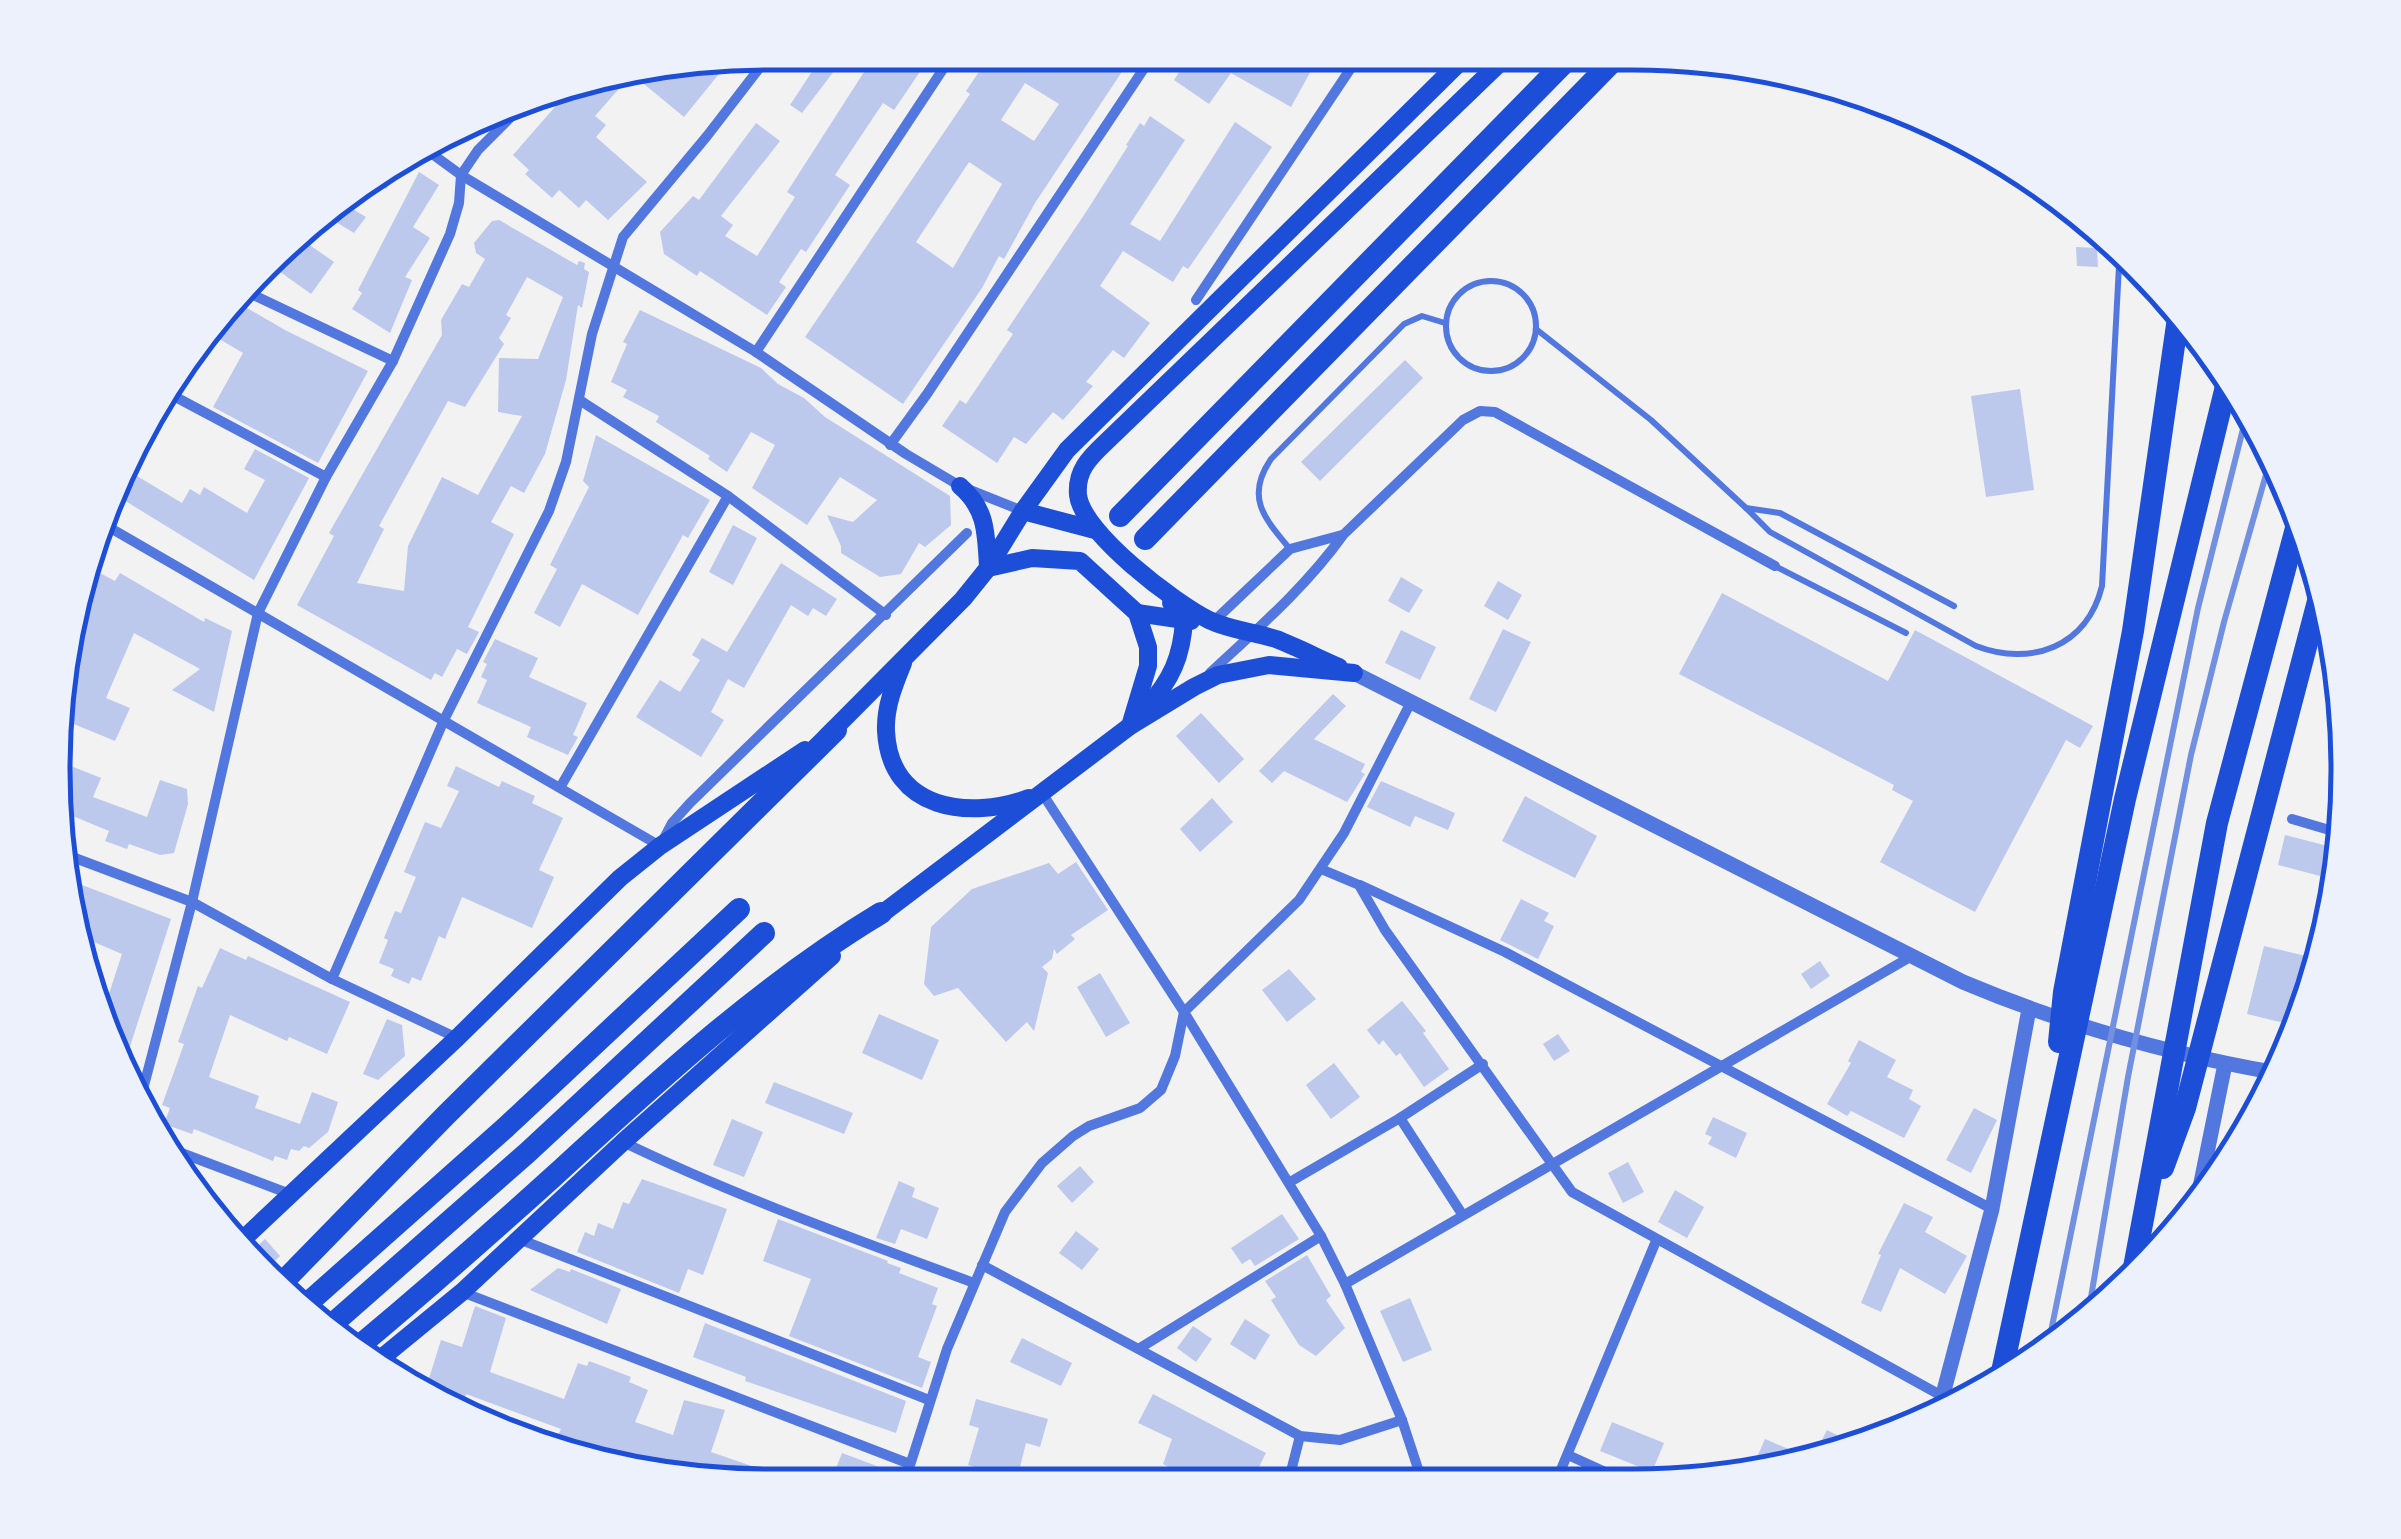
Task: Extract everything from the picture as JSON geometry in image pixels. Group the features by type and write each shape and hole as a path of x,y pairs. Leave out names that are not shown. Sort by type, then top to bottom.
{"highway":[{"path":"1120,516 1557,70"},
{"path":"1145,539 1604,70"},
{"path":"2049,1152 2064,992 2133,630 2177,333"},
{"path":"2004,1361 2125,798 2223,398"},
{"path":"2137,1253 2218,823 2293,541"},
{"path":"2141,1228 2185,1108 2314,616"},
{"path":"288,1276 836,730"},
{"path":"313,1299 505,1128 739,909"},
{"path":"366,1340 463,1259 692,1049 792,971 881,913"},
{"path":"338,1319 527,1153 764,934"}],"main road":[{"path":"248,1235 620,878 660,846 836,730 963,599 1067,450 1451,70"},
{"path":"1130,726 1175,669 1184,620 1164,593 1086,519 1078,496 1084,463 1492,70"},
{"path":"960,486 973,497 982,514 988,568"},
{"path":"1023,511 1096,530"},
{"path":"988,568 1032,558 1080,561 1137,613 1148,647 1148,666 1130,726"},
{"path":"1164,593 1213,622"},
{"path":"1137,613 1213,622 1254,633 1354,673"},
{"path":"907,654 891,697 886,733 897,769 907,784 935,804 973,811 1014,804 1042,794"},
{"path":"386,1354 462,1292 623,1142 881,913 1130,726 1218,675 1269,665 1354,673"}],"street":[{"path":"332,979 444,720 549,511 581,402 592,334 623,237 757,70"},
{"path":"756,352 942,70"},
{"path":"890,444 1143,70"},
{"path":"1196,300 1350,70"},
{"path":"145,1084 192,902 258,612 326,477 393,362 450,234 459,204 461,176 478,150 507,121"},
{"path":"435,156 461,176 756,352 890,444 960,486 1023,511"},
{"path":"255,296 393,362"},
{"path":"178,398 326,477"},
{"path":"581,402 728,496 886,615"},
{"path":"1194,686 1254,633 1328,556 1343,535 1462,420 1480,411 1495,412 1775,566"},
{"path":"561,786 728,496"},
{"path":"113,529 660,846 672,823 690,803 967,534"},
{"path":"1213,622 1290,549 1343,535"},
{"path":"1354,673 1912,956 2029,1009 2118,1039 2263,1071"},
{"path":"909,1469 929,1400 1004,1212 1042,1163 1089,1126 1140,1108 1160,1090 1175,1056 1184,1012 1279,922 1322,870 1411,702"},
{"path":"1042,794 1290,1182 1345,1284 1402,1420 1418,1469"},
{"path":"2292,819 2328,830"},
{"path":"76,859 192,902 332,979 457,1038"},
{"path":"1322,870 1506,952 1992,1209"},
{"path":"1359,885 1384,930 1572,1192 1942,1396 1992,1209 2029,1009"},
{"path":"1345,1284 1912,956"},
{"path":"2202,1174 2220,1063"},
{"path":"1290,1182 1400,1118 1482,1064"},
{"path":"1400,1118 1462,1214"},
{"path":"623,1142 690,1175 974,1282"},
{"path":"186,1155 290,1194"},
{"path":"1140,1348 1320,1236"},
{"path":"519,1239 929,1400"},
{"path":"1562,1469 1656,1241"},
{"path":"982,1265 1300,1436 1340,1440 1402,1420"},
{"path":"462,1292 910,1464"},
{"path":"1292,1469 1300,1436"},
{"path":"1568,1455 1599,1469"}],"lane":[{"path":"1536,329 1651,420 1770,532 1986,650 2017,656 2037,654 2074,636 2098,605 2119,268"},
{"path":"1493,281 1504,282 1521,292 1533,309 1536,329 1530,348 1517,364 1498,371 1478,370 1460,360 1448,343 1445,323 1451,304 1464,288 1493,281"},
{"path":"1290,549 1264,517 1258,500 1260,474 1404,324 1422,316 1445,323"},
{"path":"1746,508 1780,513 1954,606"},
{"path":"1775,566 1906,633"}],"building":[{"path":"813,70 835,70 802,113 790,105"},
{"path":"861,70 921,70 894,110 883,103 835,175 850,185 806,252 801,249 779,282 786,287 767,315 700,271 697,276 664,254 660,232 693,196 699,200 756,123 780,141 721,216 733,225 725,236 757,256 795,197 787,192 864,72"},
{"path":"980,70 1123,70 1035,203 1004,259 999,256 982,288 903,404 805,337 970,94 966,91","holes":["1025,83 1059,104 1034,141 1001,120","969,162 1002,184 953,268 916,242"]},
{"path":"1180,70 1311,70 1291,107 1231,73 1209,104 1174,80"},
{"path":"721,71 684,117 641,82"},
{"path":"622,86 595,116 606,125 596,137 647,182 608,220 586,200 579,208 559,190 552,198 525,174 529,170 513,155 558,103"},
{"path":"1150,116 1185,140 1130,224 1160,241 1235,122 1272,147 1188,269 1183,266 1173,282 1123,251 1100,286 1150,323 1124,358 1113,350 1086,382 1093,386 1063,420 1053,412 1026,444 1014,437 997,463 942,426 960,400 966,404 1013,334 1007,330 1140,123 1144,126"},
{"path":"419,172 439,185 413,227 430,238 405,277 412,280 390,333 352,309"},
{"path":"352,209 366,217 354,233 336,222"},
{"path":"499,220 577,265 579,261 585,263 584,269 589,272 582,308 578,305 566,380 545,454 524,493 511,486 491,522 514,534 468,627 479,632 467,654 457,649 442,677 435,673 431,680 297,605 334,536 329,533 442,335 441,320 462,284 469,287 485,259 476,253 474,243 492,221","holes":["527,277 563,297 538,359 499,358 498,412 522,416 478,495 442,477 408,546 404,591 357,583 384,529 379,526 448,401 465,407 504,344 499,338 511,318 506,315"]},
{"path":"308,244 334,262 311,294 279,271"},
{"path":"2076,247 2097,248 2098,267 2077,266"},
{"path":"245,307 368,371 318,463 213,407 243,353 219,339"},
{"path":"640,310 761,368 825,417 950,496 951,525 925,547 919,543 901,574 880,577 841,553 827,515 853,522 877,500 840,477 807,525 752,488 775,445 751,432 727,472 708,459 710,456 656,422 659,416 623,397 627,390 611,382 627,344 623,342"},
{"path":"1405,360 1423,378 1320,481 1301,462"},
{"path":"2020,389 2034,490 1986,497 1971,396"},
{"path":"596,435 710,500 688,538 683,535 638,615 582,584 560,627 534,613 557,569 550,565 589,487 583,481"},
{"path":"255,449 309,478 254,580 124,500 135,475 182,503 190,489 200,495 204,487 247,513 265,480 244,469"},
{"path":"733,525 757,538 733,585 709,572"},
{"path":"781,563 837,599 826,616 813,608 808,616 791,605 744,688 728,679 711,712 724,720 701,757 636,717 660,680 680,692 700,660 692,655 702,638 727,652"},
{"path":"99,572 115,581 120,573 204,622 205,618 232,631 214,712 172,690 200,669 134,633 106,698 130,708 115,741 71,723 83,633"},
{"path":"1401,577 1423,590 1409,613 1388,601"},
{"path":"1498,581 1522,595 1508,620 1484,606"},
{"path":"1722,593 1888,681 1915,630 2093,726 2080,748 2066,740 1975,912 1880,862 1913,801 1892,790 1894,785 1679,674"},
{"path":"1503,629 1531,642 1496,712 1469,699"},
{"path":"1401,630 1436,647 1420,680 1385,663"},
{"path":"495,639 538,658 529,677 587,703 573,735 578,737 568,755 527,737 531,727 477,703 487,680 481,677 487,664 483,662"},
{"path":"1333,694 1346,706 1314,739 1365,764 1361,772 1365,774 1347,802 1284,771 1272,783 1259,771"},
{"path":"1201,713 1244,759 1219,783 1176,736"},
{"path":"70,766 101,778 93,797 147,817 160,780 187,789 188,804 174,853 160,855 129,844 127,849 105,841 109,831 71,815"},
{"path":"456,766 499,787 502,781 535,796 532,803 563,818 539,870 554,877 532,928 462,897 445,939 439,936 421,981 412,977 409,984 391,976 394,969 379,963 388,940 384,938 395,911 401,913 416,877 404,872 425,822 441,828 459,791 447,786"},
{"path":"1381,781 1455,813 1448,830 1415,816 1410,827 1367,807"},
{"path":"1525,796 1597,836 1575,878 1502,841"},
{"path":"1212,798 1233,822 1200,852 1180,829"},
{"path":"2285,835 2327,846 2320,876 2278,865"},
{"path":"1076,862 1108,910 1071,935 1075,939 1057,954 1054,949 1052,959 1042,967 1048,973 1034,1031 1027,1022 1006,1042 958,988 934,996 924,984 931,927 972,889 1049,863 1058,874"},
{"path":"80,884 171,919 129,1050 108,997 122,954 92,941"},
{"path":"1521,899 1549,913 1544,921 1554,926 1538,959 1500,940"},
{"path":"2264,946 2306,956 2283,1023 2247,1014"},
{"path":"220,948 246,960 248,956 350,1002 327,1054 230,1015 209,1077 259,1096 255,1108 300,1124 312,1092 338,1102 328,1132 309,1148 291,1149 287,1160 275,1156 273,1161 194,1129 192,1134 168,1125 165,1121 170,1108 162,1105 184,1044 178,1042 198,986 202,988"},
{"path":"1820,961 1830,976 1811,989 1801,974"},
{"path":"1289,969 1316,999 1287,1022 1262,990"},
{"path":"1100,973 1130,1023 1106,1037 1077,987"},
{"path":"1402,1001 1449,1069 1424,1087 1400,1053 1396,1056 1383,1040 1379,1045 1367,1030"},
{"path":"879,1014 939,1040 922,1080 862,1053"},
{"path":"387,1019 402,1025 405,1056 378,1080 363,1074"},
{"path":"1558,1034 1570,1051 1554,1061 1543,1044"},
{"path":"1859,1040 1896,1060 1887,1077 1913,1090 1909,1099 1921,1106 1904,1138 1851,1111 1847,1116 1827,1104 1851,1063 1848,1061"},
{"path":"1334,1063 1360,1097 1331,1119 1306,1085"},
{"path":"774,1082 853,1113 844,1134 765,1103"},
{"path":"1974,1108 1997,1120 1971,1173 1946,1160"},
{"path":"1713,1117 1747,1133 1736,1158 1708,1144 1712,1137 1705,1134"},
{"path":"732,1119 763,1132 744,1177 713,1165"},
{"path":"1628,1162 1644,1192 1623,1203 1608,1173"},
{"path":"1080,1166 1094,1182 1072,1203 1057,1186"},
{"path":"642,1179 727,1209 703,1275 688,1269 679,1293 577,1252 585,1232 594,1236 598,1223 613,1229 623,1202 629,1204"},
{"path":"899,1181 915,1188 912,1197 939,1208 927,1239 901,1229 895,1244 876,1238"},
{"path":"1675,1190 1704,1207 1687,1238 1658,1222"},
{"path":"1904,1203 1933,1217 1925,1232 1967,1256 1945,1294 1900,1268 1881,1312 1861,1303 1881,1255 1878,1254"},
{"path":"1282,1214 1299,1239 1255,1266 1250,1259 1242,1264 1231,1248"},
{"path":"778,1219 888,1261 901,1268 899,1273 938,1288 932,1304 937,1306 918,1357 931,1362 922,1388 789,1336 811,1279 763,1261"},
{"path":"1076,1231 1099,1249 1082,1270 1059,1253"},
{"path":"265,1239 280,1256 273,1262 258,1246"},
{"path":"1307,1255 1331,1296 1326,1300 1345,1328 1316,1356 1299,1345 1271,1300 1276,1297 1265,1281"},
{"path":"558,1268 570,1272 571,1269 621,1289 607,1324 530,1290"},
{"path":"1410,1298 1432,1350 1403,1362 1380,1311"},
{"path":"475,1306 506,1318 490,1372 564,1399 578,1363 587,1366 589,1361 631,1377 629,1382 648,1390 635,1422 673,1435 684,1400 725,1410 711,1452 759,1469 633,1456 558,1435 561,1429 466,1394 465,1399 429,1380 441,1340 462,1347"},
{"path":"1245,1319 1270,1335 1255,1360 1230,1344"},
{"path":"705,1323 906,1401 896,1433 745,1381 746,1377 693,1357"},
{"path":"1193,1326 1212,1339 1196,1362 1177,1348"},
{"path":"1022,1338 1072,1363 1061,1386 1010,1362"},
{"path":"1153,1394 1266,1453 1258,1469 1172,1469 1163,1464 1172,1439 1138,1423"},
{"path":"976,1399 1048,1419 1040,1447 1026,1443 1020,1469 968,1465 979,1428 969,1425"},
{"path":"1612,1422 1664,1443 1653,1469 1644,1469 1600,1451"},
{"path":"1827,1430 1840,1437 1820,1443"},
{"path":"1765,1439 1791,1450 1757,1458"},
{"path":"842,1453 885,1469 836,1469"}],"railway":[{"path":"2052,1328 2198,608 2243,430"},
{"path":"2091,1297 2128,1077 2191,755 2266,475"}]}
